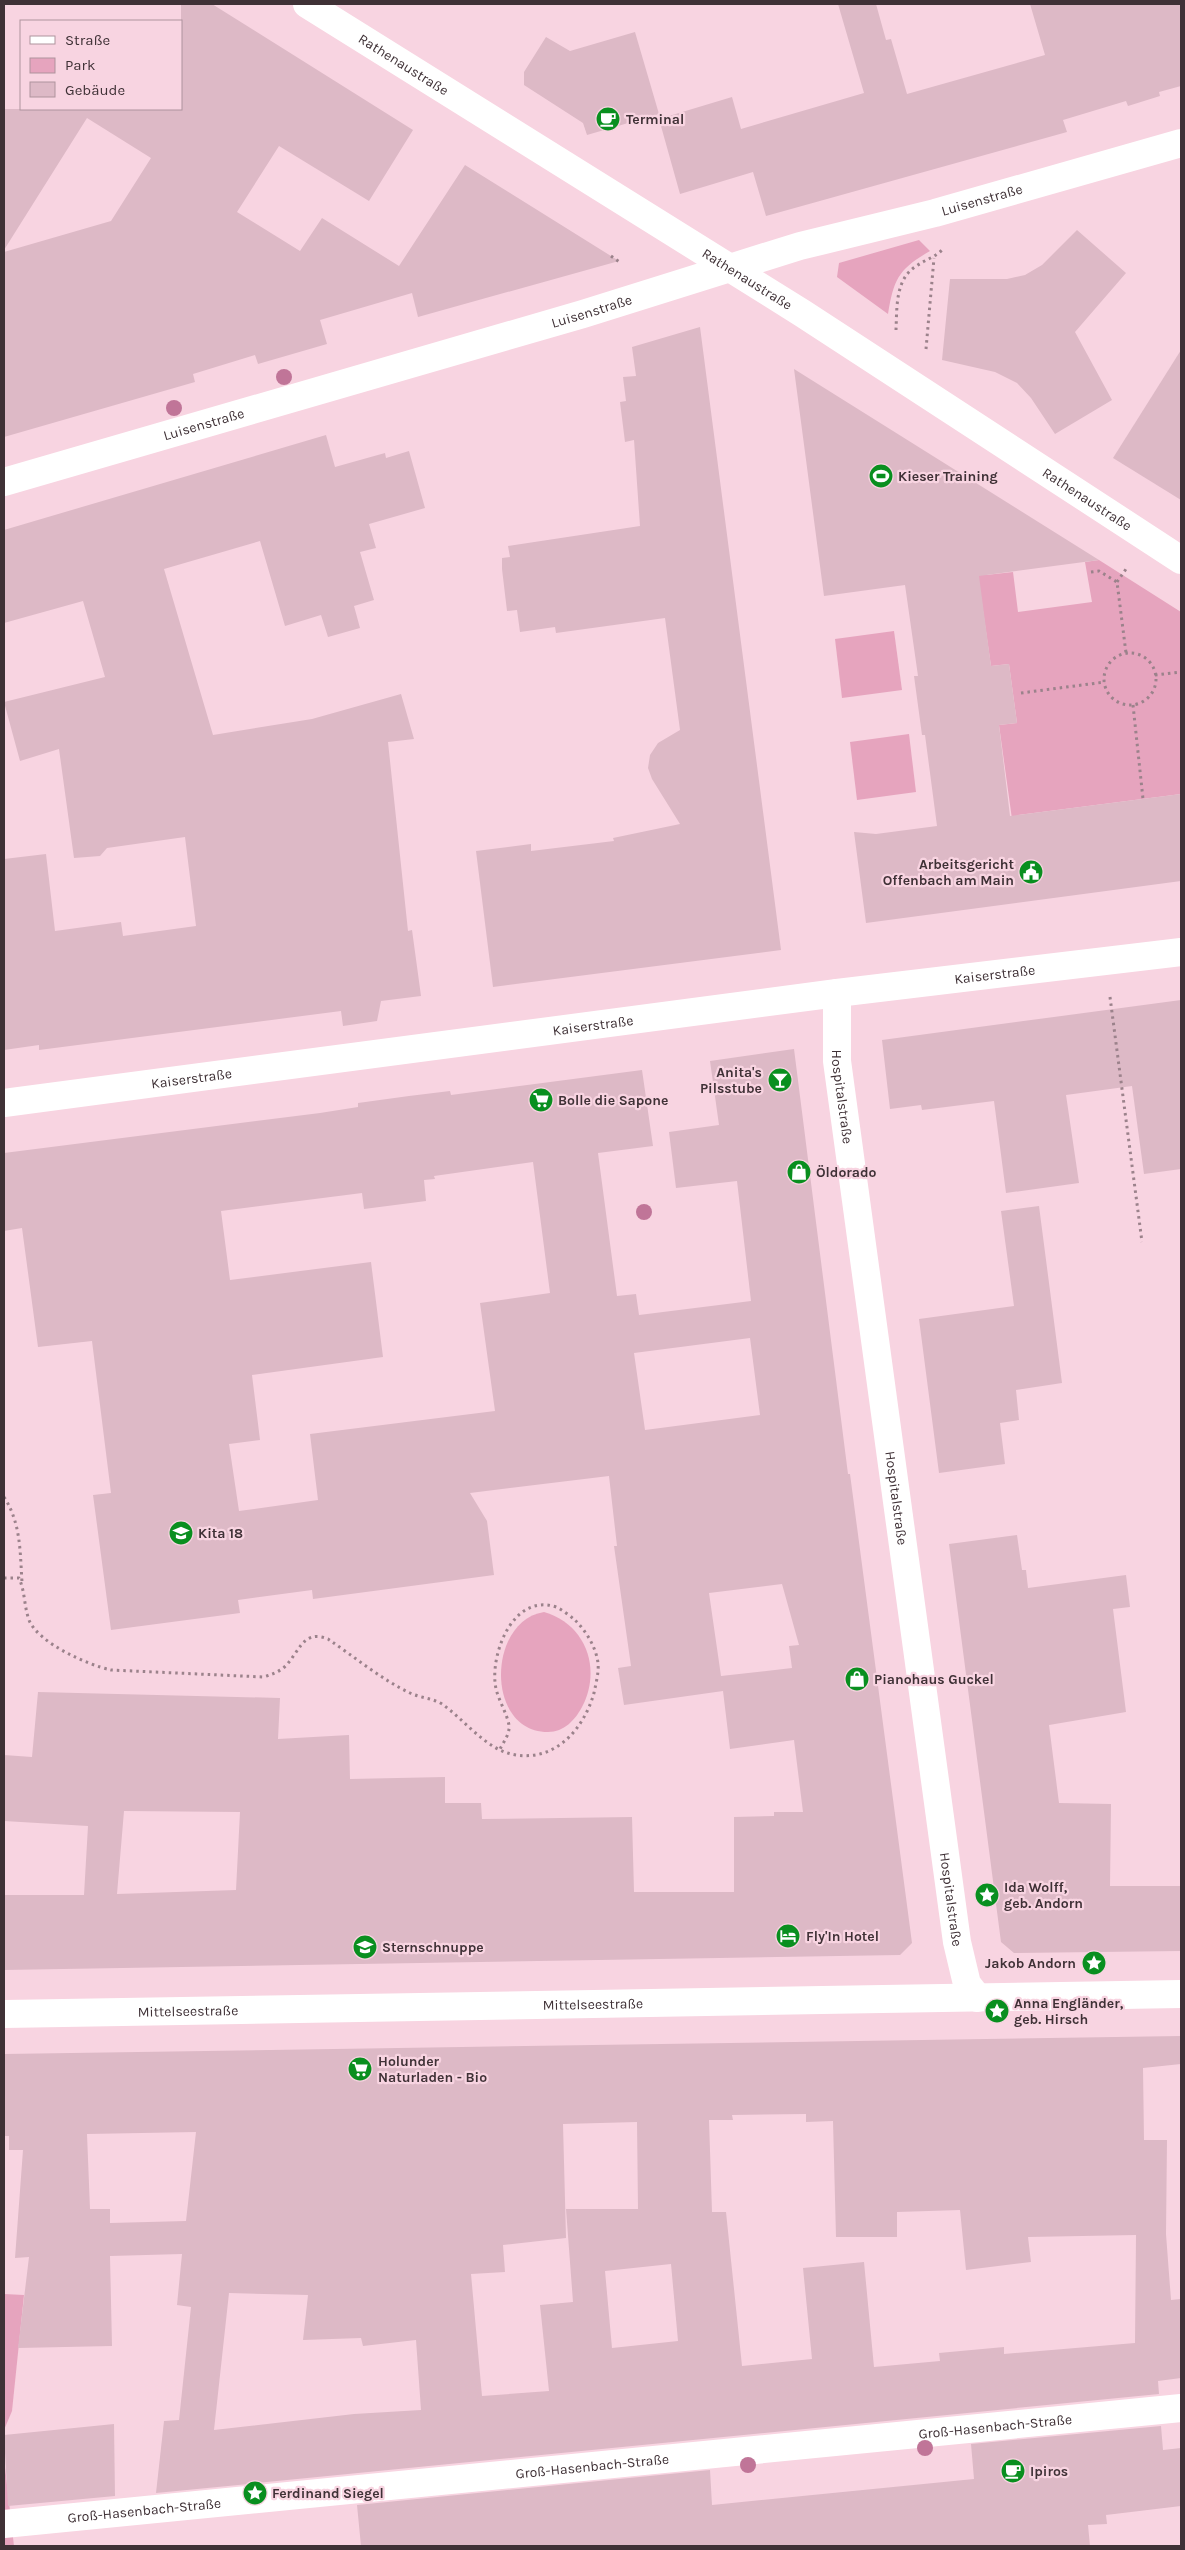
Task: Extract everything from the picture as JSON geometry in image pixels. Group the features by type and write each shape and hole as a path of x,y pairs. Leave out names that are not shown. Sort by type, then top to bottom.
{"street":[{"name":"Rathenaustraße","path":"307,4 730,268 1181,560"},
{"name":"Luisenstraße","path":"4,482 583,314 800,246 935,213 1181,143"},
{"name":"Kaiserstraße","path":"4,1103 837,993 1181,952"},
{"name":"Hospitalstraße","path":"837,993 837,1061 957,1942 967,1984 978,1998"},
{"name":"Mittelseestraße","path":"4,2014 1181,1994"},
{"name":"Groß-Hasenbach-Straße","path":"7,2523 1181,2408"}],"path":[{"path":"896,330 897,301 902,283 914,267 934,258 943,250"},
{"path":"611,256 622,264"},
{"path":"925,355 934,258"},
{"path":"1126,569 1117,582 1126,654"},
{"path":"1091,572 1099,571 1117,582"},
{"path":"1126,654 1140,655 1146,659 1153,668 1155,675 1155,686 1148,697 1133,705 1116,700 1107,690 1105,682 1109,664 1114,658 1126,654"},
{"path":"1155,675 1181,672"},
{"path":"1021,693 1105,682"},
{"path":"1133,705 1143,799"},
{"path":"1105,962 1142,1242"},
{"path":"4,1497 15,1517 18,1529 23,1586 30,1621 36,1631 78,1660 92,1666 111,1670 263,1677 284,1668 308,1638 318,1635 328,1639 411,1693 433,1699 443,1705 500,1749 516,1755 529,1755 559,1746 576,1730 592,1698 598,1663 592,1645 584,1628 558,1608 540,1605 521,1612 512,1621 504,1636 494,1670 496,1694 509,1725 508,1736 500,1749"},
{"path":"4,1578 19,1578 23,1586"}],"green space":[{"path":"919,240 930,251 911,263 900,276 893,292 888,314 837,277 839,263"},
{"path":"1099,560 1181,612 1181,794 1018,815 1012,819 999,725 1017,723 1009,664 991,666 978,576 985,570 986,575 1013,572 1018,612 1092,602 1085,562"},
{"path":"894,631 902,690 842,698 835,639"},
{"path":"909,734 916,792 857,800 850,742"},
{"path":"544,1612 559,1618 580,1637 590,1663 588,1692 582,1707 564,1728 548,1732 527,1727 513,1715 504,1696 501,1675 504,1654 512,1635 525,1620"},
{"path":"4,2294 24,2295 12,2411 4,2430"},
{"path":"4,2458 14,2546 4,2546"}],"building":[{"path":"181,4 212,4 413,130 369,201 279,146 237,212 300,251 322,218 399,266 465,165 619,261 418,317 412,293 320,320 327,344 258,364 255,355 193,374 195,382 4,437 4,252 111,221 151,158 87,118 4,250 4,109 182,110"},
{"path":"838,4 876,4 886,40 891,39 907,94 1045,55 1030,4 1181,4 1181,86 1159,92 1160,96 1128,106 1126,101 1063,120 1067,132 766,216 753,172 680,194 659,119 732,97 741,129 864,93"},
{"path":"635,32 659,114 587,135 583,123 524,85 524,72 546,37 570,51"},
{"path":"1077,230 1126,273 1075,332 1112,400 1055,434 1031,398 1017,383 995,372 942,360 950,279 1007,279 1025,275 1042,265"},
{"path":"700,327 781,950 493,987 476,851 531,844 531,851 614,841 613,838 680,824 652,779 648,768 650,755 658,743 680,730 665,618 556,633 555,627 520,632 517,610 507,611 502,558 510,557 508,546 640,526 634,440 625,442 620,402 626,401 623,377 636,376 632,347"},
{"path":"1181,350 1181,500 1113,458"},
{"path":"794,369 1099,560 979,576 991,666 1009,664 1017,723 999,725 1010,816 1181,794 1181,881 866,923 854,832 876,834 937,826 925,735 922,735 914,676 918,676 905,585 824,596"},
{"path":"326,435 335,467 385,453 386,458 409,451 425,508 369,524 376,548 360,552 374,600 354,606 360,628 328,637 321,615 285,626 260,541 164,569 213,735 312,719 401,694 414,739 388,742 408,931 412,930 421,996 381,1001 377,1021 343,1026 341,1011 39,1050 39,1045 4,1050 4,859 46,854 55,931 121,922 123,936 196,926 185,837 107,848 100,856 74,858 59,749 20,761 4,702 105,677 83,601 4,623 4,530"},
{"path":"1181,1000 1181,1169 1144,1174 1132,1086 1066,1095 1079,1183 1006,1193 994,1101 922,1110 921,1105 890,1109 882,1040"},
{"path":"794,1049 848,1474 850,1474 912,1943 900,1955 4,1970 4,1895 84,1895 88,1826 4,1821 4,1755 32,1757 38,1692 280,1698 278,1739 349,1735 350,1779 445,1777 445,1803 481,1803 482,1819 632,1817 634,1892 734,1892 734,1817 774,1816 774,1812 803,1812 794,1740 730,1749 723,1691 624,1705 618,1668 631,1666 614,1546 617,1546 609,1476 470,1493 487,1521 494,1575 313,1599 312,1590 238,1600 240,1613 111,1630 93,1495 111,1493 92,1341 38,1347 22,1228 4,1231 4,1153 320,1113 358,1107 358,1103 409,1096 450,1091 451,1095 642,1070 653,1146 598,1153 617,1296 636,1294 639,1315 751,1301 737,1181 676,1188 669,1132 719,1125 710,1061","holes":["533,1162 550,1293 480,1303 495,1411 310,1434 318,1500 239,1511 229,1444 260,1440 252,1375 383,1357 371,1262 230,1280 221,1211 362,1193 364,1209 426,1201 424,1180 435,1179 434,1176","750,1338 760,1415 645,1430 634,1353","782,1584 799,1645 789,1646 792,1668 721,1676 709,1593","124,1811 240,1812 236,1890 117,1894"]},
{"path":"1039,1206 1062,1383 1016,1390 1019,1420 1000,1423 1005,1464 939,1473 919,1319 1014,1306 1001,1211"},
{"path":"1017,1535 1022,1570 1026,1570 1028,1588 1126,1575 1130,1607 1113,1609 1126,1712 1049,1725 1059,1803 1111,1804 1110,1886 1181,1886 1181,1951 1014,1953 1001,1942 949,1544"},
{"path":"1181,2036 1181,2064 1143,2068 1144,2140 1167,2140 1166,2234 1171,2300 1181,2299 1181,2378 1158,2381 1159,2394 156,2493 164,2421 179,2420 191,2307 177,2305 182,2254 110,2256 112,2346 18,2348 29,2257 15,2258 23,2150 9,2150 9,2136 4,2136 4,2054","holes":["806,2114 806,2122 833,2121 836,2237 897,2237 897,2212 960,2210 966,2270 1031,2262 1028,2237 1136,2235 1135,2343 1004,2354 1004,2347 939,2353 940,2361 874,2367 864,2262 803,2268 812,2359 742,2366 726,2212 712,2212 709,2120 733,2120 732,2115","637,2122 638,2209 566,2209 573,2302 540,2305 549,2391 482,2396 471,2274 505,2272 503,2245 566,2238 563,2124","196,2132 186,2221 110,2223 110,2209 90,2209 87,2134","671,2264 678,2341 612,2348 605,2271","229,2293 308,2295 303,2340 361,2338 363,2346 416,2340 421,2410 354,2414 214,2430"]},
{"path":"114,2424 115,2496 8,2506 4,2435"},
{"path":"1161,2426 1163,2450 1181,2448 1181,2506 1106,2515 1107,2524 1088,2525 1090,2546 361,2546 357,2505 710,2470 712,2505 974,2479 971,2444"}],"place":[{"name":"Terminal","path":"608,119"},
{"name":"Kieser Training","path":"881,476"},
{"name":"Arbeitsgericht Offenbach am Main","path":"1031,872"},
{"name":"Anita's Pilsstube","path":"780,1080"},
{"name":"Bolle die Sapone","path":"541,1100"},
{"name":"Öldorado","path":"799,1172"},
{"name":"Kita 18","path":"181,1533"},
{"name":"Pianohaus Guckel","path":"857,1679"},
{"name":"Ida Wolff, geb. Andorn","path":"987,1895"},
{"name":"Fly'In Hotel","path":"788,1936"},
{"name":"Sternschnuppe","path":"365,1947"},
{"name":"Jakob Andorn","path":"1094,1963"},
{"name":"Anna Engländer, geb. Hirsch","path":"997,2011"},
{"name":"Holunder Naturladen - Bio","path":"360,2069"},
{"name":"Ipiros","path":"1013,2471"},
{"name":"Ferdinand Siegel","path":"255,2493"}]}
